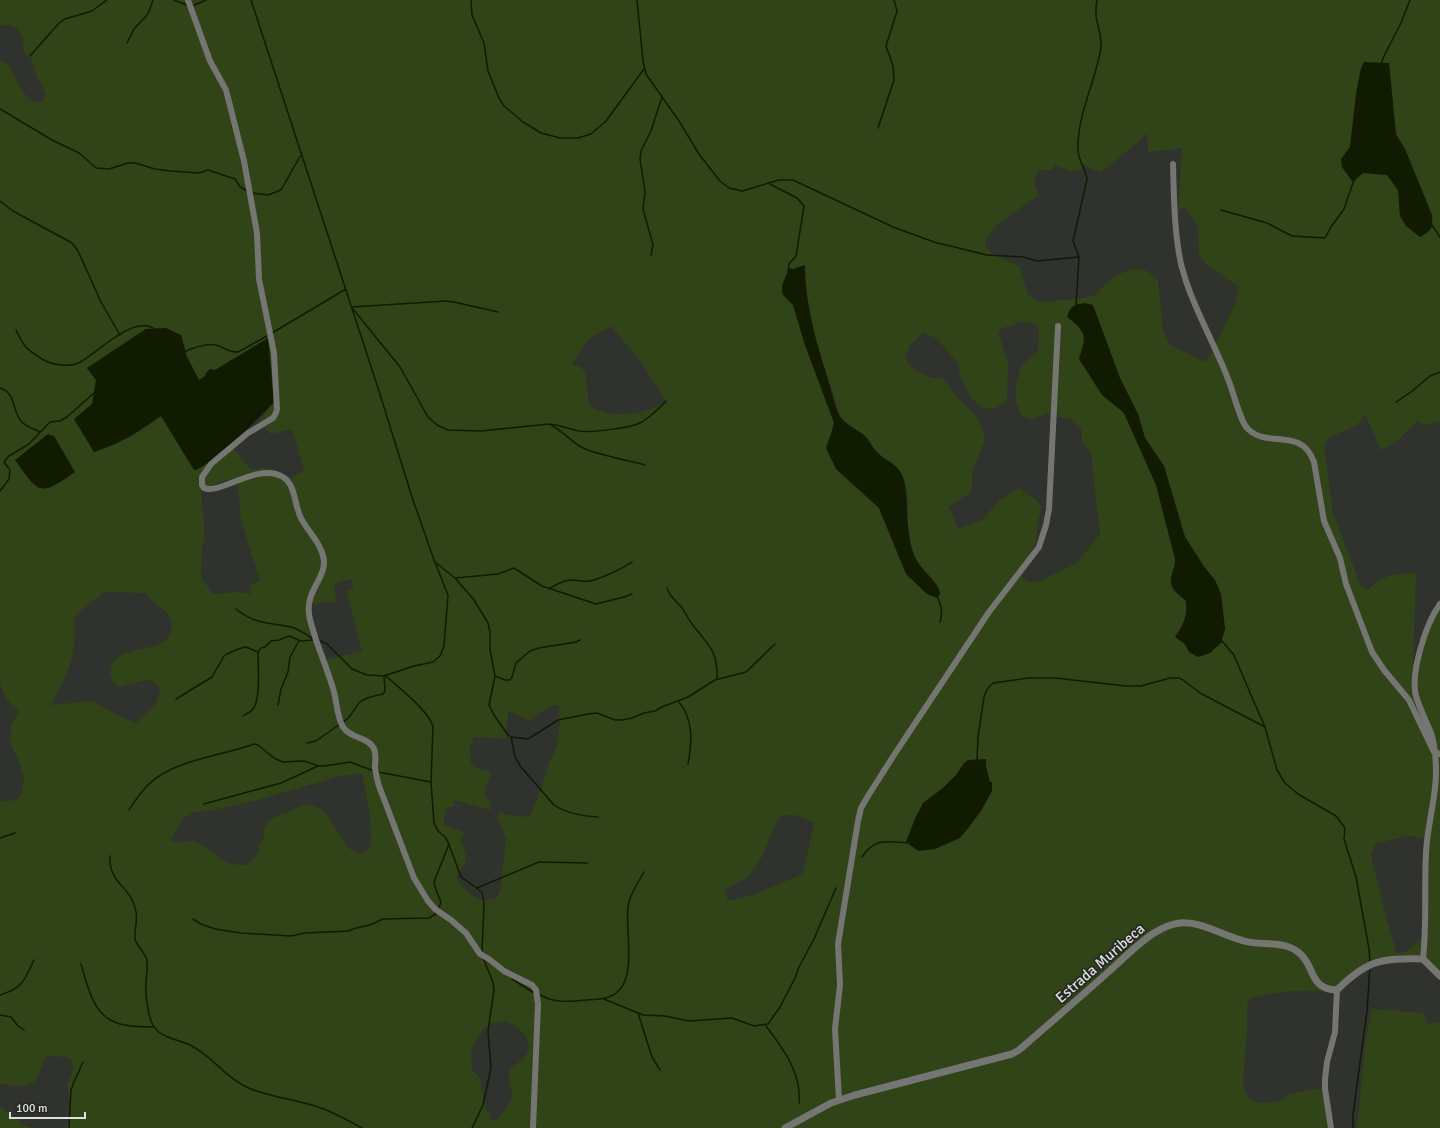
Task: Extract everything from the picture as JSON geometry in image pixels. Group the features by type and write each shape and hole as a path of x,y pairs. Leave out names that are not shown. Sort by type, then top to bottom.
{"street":[{"path":"188,0 210,61 223,83 229,99 244,161 259,250 259,279 269,323 275,368 276,413 273,418 255,428 211,464 202,477 202,485 204,488 212,489 244,478 268,473 284,477 291,486 301,517 320,548 324,562 324,568 312,592 308,610 310,622 334,692 339,716 347,731 370,743 373,747 375,752 376,775 379,786 414,878 434,909 452,920 466,933 480,954 489,958 504,971 532,985 536,990 538,1004 533,1128"},
{"path":"1173,164 1174,211 1181,263 1194,304 1226,373 1242,420 1246,428 1250,431 1262,436 1298,442 1305,446 1310,453 1314,462 1324,521 1340,558 1348,590 1372,652 1384,670 1409,700 1437,753"},
{"path":"839,1100 835,1029 840,985 838,944 861,808 894,755 989,612 1039,547 1046,525 1049,508 1058,326"},
{"path":"1423,959 1426,931 1426,852 1428,830 1436,786 1437,753 1416,695 1415,676 1428,628 1440,604"},
{"name":"Estrada Muribeca","path":"785,1128 801,1118 839,1100 1012,1054 1019,1050 1048,1025 1143,941 1166,926 1178,923 1198,925 1250,943 1287,947 1299,952 1310,966 1317,983 1326,989 1337,990"},
{"path":"1331,1128 1325,1089 1325,1079 1327,1062 1335,1032 1337,990 1352,976 1371,964 1395,960 1423,959 1440,976"}],"green space":[{"path":"0,0 1440,0 1440,421 1424,425 1418,421 1395,443 1381,450 1365,414 1362,420 1355,426 1328,438 1324,446 1333,512 1362,587 1368,590 1384,578 1396,574 1416,573 1413,665 1433,612 1440,602 1440,979 1425,962 1389,960 1348,980 1338,995 1319,991 1282,992 1250,998 1247,1006 1247,1030 1243,1082 1244,1090 1249,1099 1256,1102 1266,1103 1280,1101 1290,1094 1322,1088 1329,1110 1332,1128 64,1128 68,1124 71,1104 67,1085 73,1069 72,1061 66,1057 48,1056 43,1063 38,1076 31,1083 21,1086 0,1083 0,801 11,801 21,796 24,778 10,742 11,726 19,711 7,698 0,683 0,60 9,67 22,90 30,99 42,102 46,95 37,78 32,60 24,52 23,38 18,29 10,25 0,25","holes":["1389,63 1396,134 1405,149 1416,177 1398,190 1387,175 1363,173 1352,182 1342,167 1344,154 1350,147 1356,94 1361,68","1147,133 1148,152 1182,148 1178,209 1186,209 1198,227 1199,255 1207,265 1239,287 1236,302 1207,361 1203,361 1169,344 1163,330 1158,280 1152,274 1139,269 1126,271 1113,278 1093,296 1066,300 1038,301 1028,295 1020,267 991,253 986,247 985,240 998,224 1039,195 1034,182 1039,170 1052,170 1055,165 1072,172 1080,170 1084,164 1089,168 1101,172 1130,149","804,265 805,286 816,341 841,418 869,440 880,455 893,463 907,490 908,525 913,553 921,569 938,586 906,574 879,508 836,469 826,448 834,423 805,345 793,305 782,286 787,274","1070,309 1120,378 1138,414 1145,438 1164,466 1185,537 1205,568 1215,580 1221,594 1225,629 1210,653 1199,657 1189,652 1185,644 1175,637 1184,620 1186,601 1172,585 1171,575 1175,565 1175,559 1156,485 1124,413 1102,395 1082,349 1084,343 1083,334 1076,324 1068,317","1021,322 1036,324 1039,332 1038,351 1021,366 1016,385 1016,403 1021,415 1029,420 1048,413 1070,419 1081,428 1082,440 1091,453 1100,534 1077,563 1040,581 1029,582 1023,578 1022,572 1036,543 1038,522 1042,507 1037,501 1019,488 999,501 982,520 958,529 949,507 971,492 973,470 985,439 979,419 955,395 949,385 942,379 933,378 922,374 911,367 906,359 910,345 923,333 936,338 958,363 960,375 973,400 983,408 994,409 1007,401 1008,363 998,332 1003,328","611,326 638,358 666,401 651,409 634,413 616,414 596,409 589,404 585,373 582,368 572,364 588,340","146,329 181,335 187,357 199,380 205,376 274,402 259,422 271,434 292,429 304,471 288,479 271,468 251,470 233,448 194,470 161,416 127,439 75,419 92,404 96,380 87,369","237,477 241,519 260,581 249,585 251,594 240,592 213,594 201,577 202,547 205,538 201,488","352,579 354,589 346,590 362,651 323,661 308,604 336,602 334,584","104,592 146,593 156,605 168,615 172,626 169,635 163,642 123,654 116,658 112,664 110,672 111,679 119,687 145,680 152,681 157,685 160,691 156,703 136,723 92,701 51,705 69,668 73,652 75,635 73,619","558,705 560,723 556,748 549,763 537,800 529,817 507,815 500,811 497,818 506,838 500,891 496,898 484,900 478,899 469,893 457,879 457,875 466,860 464,847 461,842 464,832 443,825 447,807 454,807 454,800 491,810 490,801 484,796 491,772 478,769 471,764 470,745 474,737 506,739 508,711 530,721 537,714","965,763 986,766 991,791 969,827 960,837 934,849 914,821 923,803 943,788","362,773 370,814 371,844 369,850 362,854 348,848 326,813 309,804 300,806 288,813 268,821 263,831 264,839 257,846 259,849 256,855 251,862 243,865 229,863 195,841 170,841 183,819 193,812 209,811 254,801 341,776","795,815 814,823 803,874 752,895 728,901 725,889 742,880 752,872 759,862 777,823 782,817","1407,836 1421,837 1426,840 1423,938 1407,951 1397,954 1386,918 1371,855 1375,844","501,1021 512,1024 518,1028 526,1037 528,1042 529,1048 526,1056 510,1068 509,1077 512,1090 511,1099 505,1110 495,1121 491,1120 491,1113 487,1112 481,1089 481,1080 472,1069 471,1052 476,1040 485,1027 492,1023"]},
{"path":"1372,1009 1424,1013 1427,1024 1440,1022 1440,1128 1357,1128 1366,1039"},
{"path":"0,1105 5,1111 23,1125 33,1128 0,1128"}],"shaded area":[{"path":"1364,62 1389,63 1396,134 1405,149 1432,215 1431,229 1420,237 1406,226 1400,216 1398,190 1387,175 1363,173 1353,182 1342,167 1341,159 1350,147 1356,94 1361,68"},
{"path":"805,265 807,296 813,327 837,411 848,425 863,434 877,453 900,471 906,489 908,528 911,546 915,558 939,589 940,594 937,598 927,594 906,574 879,508 836,469 826,448 834,423 805,345 793,305 783,295 782,291 782,286 789,268 793,269"},
{"path":"1085,303 1093,305 1120,378 1138,414 1145,438 1164,466 1185,537 1205,568 1215,580 1221,594 1225,629 1221,643 1210,653 1198,657 1189,652 1185,644 1175,637 1184,620 1186,601 1175,591 1172,586 1171,579 1175,559 1156,485 1124,413 1102,395 1079,359 1084,335 1079,327 1067,317 1073,306"},
{"path":"166,328 181,335 187,357 199,380 205,376 210,369 215,370 268,338 274,402 222,455 196,470 194,470 161,416 129,437 94,452 74,419 92,404 96,380 87,368 146,329"},
{"path":"48,434 54,436 75,472 54,485 47,488 41,488 30,480 15,460"},
{"path":"986,759 990,782 992,782 992,791 981,811 960,838 935,849 918,851 906,842 923,803 943,788 968,760"}],"waterway":[{"path":"30,56 59,23 65,19 92,11 107,0"},
{"path":"127,43 134,29 148,14 153,0"},
{"path":"174,0 189,6"},
{"path":"192,6 206,0"},
{"path":"251,0 378,388 412,497 448,595 444,646 440,656 433,662 414,666 384,676 367,675 352,669 327,644 318,640"},
{"path":"471,0 472,15 484,43 488,71 499,98 504,106 523,122 541,133 560,138 578,138 591,134 606,121 644,69"},
{"path":"637,0 643,61 646,74 679,121 699,154 720,181 729,188 742,191 779,180 793,180 893,227 934,242 987,255 1023,257 1037,261 1079,257"},
{"path":"878,128 894,80 893,66 886,46 897,11 894,0"},
{"path":"1076,305 1079,257 1073,241 1087,179 1078,154 1078,137 1083,112 1095,74 1101,48 1101,38 1096,16 1097,0"},
{"path":"1381,64 1401,23 1410,0"},
{"path":"651,255 653,245 643,209 645,192 640,159 641,151 651,131 662,97"},
{"path":"0,109 52,140 79,153 96,168 109,169 128,163 135,163 155,169 171,171 199,173 208,170 235,179 240,187 247,191"},
{"path":"253,193 268,195 281,190 302,153"},
{"path":"1221,210 1267,223 1292,236 1325,238 1344,209 1354,180"},
{"path":"768,183 797,198 804,206 796,256 789,264 788,271"},
{"path":"0,201 13,211 72,243 78,251 101,302 120,335"},
{"path":"1432,225 1440,237"},
{"path":"272,333 346,289"},
{"path":"352,307 446,301 498,312"},
{"path":"353,309 400,367 428,417 437,425 448,430 481,431 549,424 579,431 610,430 628,427 644,421 666,401"},
{"path":"16,330 21,340 32,353 51,363 71,365 80,362 126,330 146,326 155,329"},
{"path":"184,352 200,346 208,345 216,345 232,352 238,352 269,335"},
{"path":"1396,402 1430,376 1440,372"},
{"path":"0,388 9,394 21,421 40,432"},
{"path":"0,491 9,479 10,470 4,462 9,456 29,444 50,422 60,421 67,417 95,392"},
{"path":"551,425 581,447 588,450 645,465"},
{"path":"435,562 455,578 474,600 488,623 490,632 490,650 495,676 489,705 494,715 511,737 528,739 558,720 588,714 597,713 615,720 622,720 655,711 688,697 715,680 746,672 775,644"},
{"path":"548,589 568,580 594,580 606,576 632,562"},
{"path":"455,578 498,574 514,568 542,586 596,604 632,594"},
{"path":"667,588 671,596 682,608 707,642 716,661 717,678"},
{"path":"937,596 941,609 940,622"},
{"path":"236,609 250,618 262,622 294,628 313,639"},
{"path":"243,716 250,712 256,704 259,673 258,652 261,648 265,647 271,641 289,636 301,641 314,640"},
{"path":"495,676 505,680 510,680 516,663 530,651 580,640"},
{"path":"1221,640 1234,655 1265,727 1277,770 1285,783 1298,794 1336,816 1345,828 1344,839 1356,877 1369,949 1370,963"},
{"path":"278,705 281,689 288,672 290,657 299,641"},
{"path":"176,699 212,677 224,656 227,654 246,647 258,652"},
{"path":"385,675 419,706 430,719 433,726 431,782 434,823 438,831 448,842 461,877 482,892 484,904 482,952"},
{"path":"343,722 349,718 361,701 383,694 385,691 384,676"},
{"path":"977,760 978,737 984,697 987,689 993,683 1029,678 1055,678 1126,686 1141,686 1170,678 1179,678 1200,693 1265,727"},
{"path":"678,701 687,715 689,723 691,740 688,764"},
{"path":"307,743 316,741 340,724"},
{"path":"511,737 515,757 521,767 554,805 570,812 598,817"},
{"path":"129,810 148,785 170,770 184,764 254,744 258,745 274,758 283,762 304,761 319,766 350,762 374,771"},
{"path":"204,804 281,783 318,766"},
{"path":"378,772 431,782"},
{"path":"0,838 15,833"},
{"path":"862,857 872,847 882,842 907,843"},
{"path":"438,910 441,902 434,882 449,844"},
{"path":"110,856 110,865 116,879 134,903 137,919 135,939 137,945 145,954 147,960 146,998 149,1015 155,1028 163,1035 190,1045 206,1055 242,1085 277,1097 321,1108 362,1128"},
{"path":"477,888 539,862 587,863"},
{"path":"540,995 557,1001 574,1001 605,998 620,990 625,981 628,969 628,908 630,898 644,872"},
{"path":"604,999 643,1015 665,1016 689,1021 732,1018 754,1026 768,1024 780,1007 795,978 836,888"},
{"path":"193,919 201,924 215,929 241,933 291,936 305,933 348,931 370,925 383,919 429,918 437,913"},
{"path":"472,1128 483,1105 491,1068 488,1031 494,990 493,982 483,958"},
{"path":"0,995 14,990 22,983 34,960"},
{"path":"81,964 93,1000 104,1015 111,1020 124,1025 154,1027"},
{"path":"1353,1128 1353,1115 1367,1011 1370,967"},
{"path":"512,979 534,993"},
{"path":"638,1013 652,1057 660,1070"},
{"path":"0,1015 11,1017 18,1026 24,1030"},
{"path":"766,1026 779,1043 790,1062 798,1082 799,1103"},
{"path":"69,1128 71,1090 83,1062"}]}
